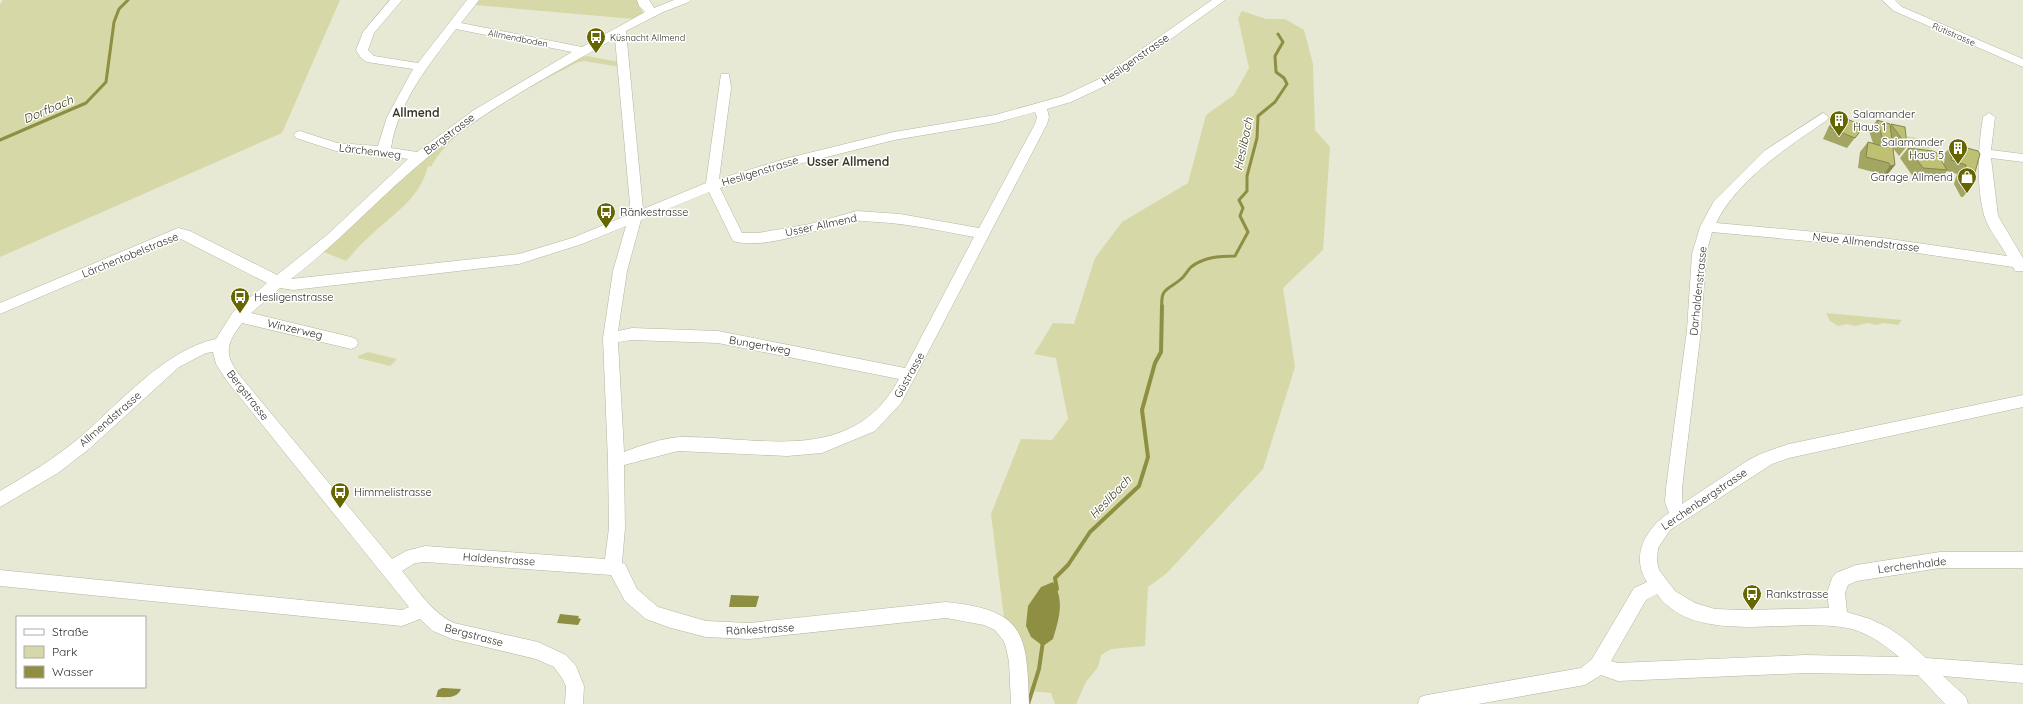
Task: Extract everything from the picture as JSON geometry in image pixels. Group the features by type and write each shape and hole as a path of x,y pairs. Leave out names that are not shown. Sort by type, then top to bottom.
{"street":[{"path":"396,0 369,32 362,50 365,55 371,59 421,67"},
{"path":"384,151 386,131 394,110 421,67 473,0"},
{"path":"643,0 645,6 653,13"},
{"name":"Bergstrasse","path":"574,704 575,686 569,672 560,661 538,651 452,631 439,625 423,610 236,381 224,365 220,351 221,344 227,330 238,316 319,250 419,158 479,112 620,30 653,13 685,0"},
{"name":"Hesligenstrasse","path":"279,283 294,285 519,259 577,241 712,186 824,152 894,136 995,119 1067,99 1103,82 1219,0"},
{"name":"Rütistrasse","path":"1888,0 1898,9 2023,64"},
{"name":"Allmendboden","path":"453,26 583,51"},
{"path":"613,567 617,528 616,460 610,338 620,272 636,217 637,204 620,30"},
{"path":"712,186 725,88 725,77"},
{"name":"Güstrasse","path":"616,460 678,444 786,449 822,446 869,426 896,399 910,375 1041,124 1043,117 1040,107"},
{"name":"Darhaldenstrasse","path":"1678,514 1674,502 1674,488 1694,330 1700,254 1707,227 1719,204 1768,154 1823,117"},
{"path":"1988,117 1985,153 1990,216 2021,266"},
{"name":"Lärchenweg","path":"300,135 336,147 384,151 419,158"},
{"path":"1985,153 2023,158"},
{"name":"Usser Allmend","path":"712,186 738,238 758,238 810,229 857,216 900,219 984,234"},
{"name":"Neue Allmendstrasse","path":"1707,227 1883,243 2021,266"},
{"name":"Lärchentobelstrasse","path":"0,309 178,233 185,234 279,283"},
{"name":"Winzerweg","path":"238,316 351,342"},
{"name":"Bungertweg","path":"610,338 632,334 718,337 910,375"},
{"name":"Allmendstrasse","path":"0,500 58,463 174,363 202,348 221,344"},
{"name":"Lerchenbergstrasse","path":"1959,704 1949,696 1923,667 1900,645 1887,636 1866,626 1839,617 1824,615 1723,618 1699,614 1681,606 1673,601 1658,585 1648,563 1650,547 1658,531 1678,514 1753,466 1778,454 2023,401"},
{"name":"Haldenstrasse","path":"390,569 405,559 417,554 613,567"},
{"name":"Lerchenhalde","path":"1839,617 1836,593 1838,584 1842,579 1856,573 1940,560 2023,560"},
{"name":"Ränkestrasse","path":"613,567 619,570 631,595 647,609 671,620 706,629 749,631 946,610 970,612 986,616 1005,626 1012,638 1017,654 1020,704"},
{"path":"0,578 402,618 423,610"},
{"path":"1427,704 1577,679 1585,676 1599,665 1638,596 1643,591 1658,585"},
{"path":"1599,665 1618,672 1805,664 1942,667 2023,674"}],"green space":[{"path":"3,0 340,0 282,133 0,257 0,4"},
{"path":"479,0 638,0 643,13 634,19 475,5"},
{"path":"1242,11 1266,19 1285,19 1304,30 1313,64 1315,130 1330,147 1323,250 1283,288 1295,367 1263,469 1167,573 1148,587 1145,646 1111,649 1101,655 1098,667 1086,682 1076,704 1055,704 1051,693 1020,690 1005,626 991,514 1021,439 1052,440 1068,419 1056,358 1034,354 1053,323 1074,324 1095,258 1122,222 1188,183 1206,115 1234,95 1249,68 1238,18"},
{"path":"587,56 619,62 620,67 584,61 576,63 517,94 476,120 458,134 443,150 431,167 428,166 419,187 406,204 365,240 346,261 319,250 419,157 480,114 575,59"},
{"path":"1906,136 1937,142 1929,150 1914,148"},
{"path":"1826,313 1902,320 1898,325 1884,323 1876,325 1868,323 1855,326 1847,324 1838,326 1830,321"},
{"path":"368,352 397,359 390,366 358,358 358,356"}],"water":[{"path":"1053,582 1059,596 1059,617 1053,639 1043,646 1031,637 1026,626 1028,606 1041,587"},
{"path":"731,595 759,596 756,607 729,607"},
{"path":"560,614 579,616 578,618 581,619 578,625 557,623"},
{"path":"442,688 461,689 454,696 436,697 438,690"}],"building":[{"path":"1837,115 1864,126 1855,138 1830,128"},
{"path":"1877,120 1890,124 1895,165 1890,166 1889,163 1866,157 1868,142 1885,147"},
{"path":"1891,124 1905,127 1907,146"},
{"path":"1953,144 1978,151 1980,154 1971,187 1963,175 1966,165 1951,160"},
{"path":"1908,148 1933,151 1937,153 1947,170 1923,168"}],"waterway":[{"name":"Dorfbach","path":"0,140 86,103 106,82 114,22 119,9 128,0"},
{"name":"Heslibach","path":"1162,306 1162,296 1164,292 1177,283 1191,267 1201,261 1212,258 1235,256 1248,232 1240,216 1243,208 1239,200 1247,191 1247,176 1257,138 1258,116 1275,102 1287,84 1284,78 1276,72 1275,56 1283,42 1278,34"},
{"name":"Heslibach","path":"1055,591 1057,589 1055,578 1068,565 1090,532 1139,486 1148,457 1142,410 1155,363 1161,352 1162,306"},
{"name":"Heslibach","path":"1028,704 1039,669 1043,641"}],"place":[{"name":"Küsnacht Allmend","path":"596,54"},
{"name":"Salamander Haus 1","path":"1839,137"},
{"name":"Salamander Haus 5","path":"1958,165"},
{"name":"Garage Allmend","path":"1967,194"},
{"name":"Ränkestrasse","path":"606,229"},
{"name":"Hesligenstrasse","path":"240,314"},
{"name":"Himmelistrasse","path":"340,509"},
{"name":"Rankstrasse","path":"1752,611"}],"district":[{"name":"Allmend","path":"416,112"},
{"name":"Usser Allmend","path":"848,161"}]}
